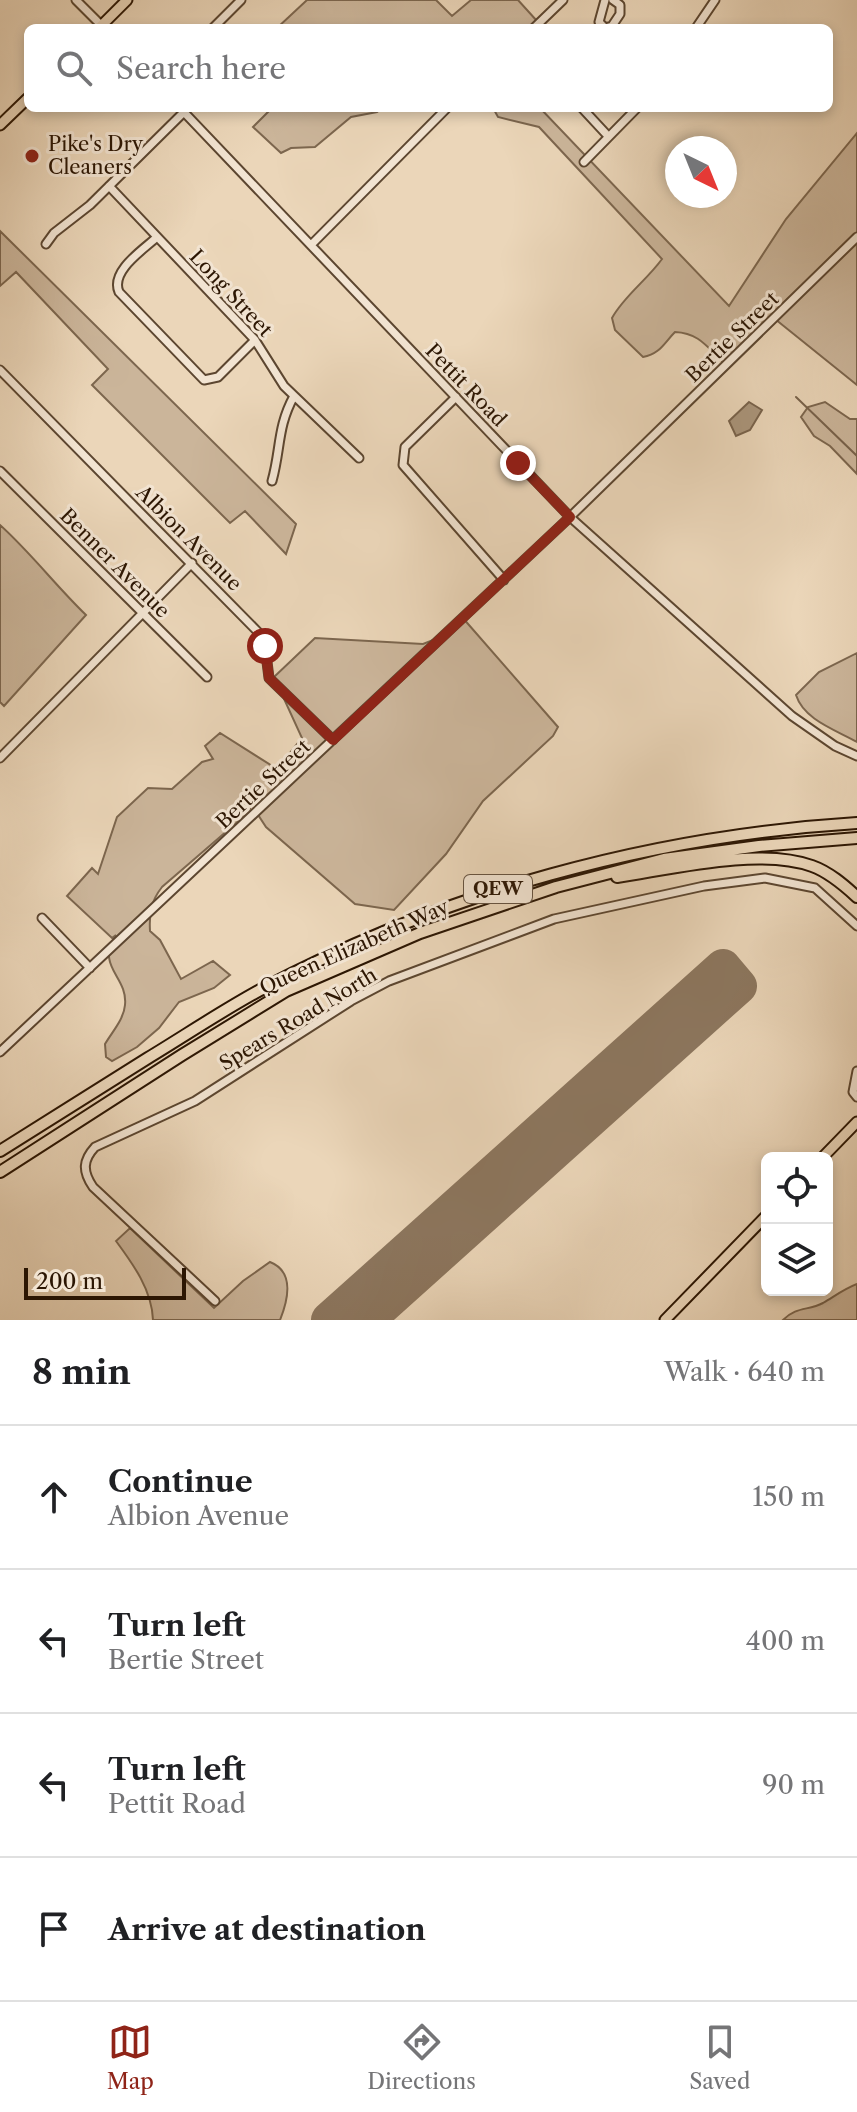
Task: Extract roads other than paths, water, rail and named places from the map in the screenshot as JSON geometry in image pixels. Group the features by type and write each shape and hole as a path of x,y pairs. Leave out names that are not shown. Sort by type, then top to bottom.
{"highway":[{"name":"Queen Elizabeth Way","path":"0,1151 261,990 342,950 427,914 515,884 604,860 696,841 857,822"},
{"name":"Queen Elizabeth Way","path":"0,1172 286,991 420,933 556,887 664,859 759,846 857,838"},
{"path":"556,887 714,862 785,860 812,866 835,878 857,897"}],"main road":[{"path":"104,24 127,0"},
{"path":"0,125 24,102"},
{"path":"828,1152 857,1122"},
{"path":"665,1320 761,1221"}],"street":[{"path":"76,0 98,24"},
{"path":"217,24 241,0"},
{"path":"538,24 563,0"},
{"path":"601,24 605,0"},
{"path":"613,0 620,5 621,11 613,24"},
{"path":"699,24 715,0"},
{"path":"46,244 54,233 109,186 180,112"},
{"name":"Pettit Road","path":"184,112 570,517 792,716 835,746 857,756"},
{"path":"311,245 443,112"},
{"path":"586,112 608,136"},
{"path":"584,162 633,112"},
{"name":"Long Street","path":"109,186 255,340 284,386 359,458"},
{"path":"157,237 119,273 116,284 119,292 204,380 218,377 255,340"},
{"name":"Bertie Street","path":"0,1052 504,580 857,237"},
{"name":"Albion Avenue","path":"0,370 258,632 265,646 269,678 333,740"},
{"path":"272,481 281,425 294,396"},
{"path":"456,397 405,447 403,465 504,580"},
{"name":"Benner Avenue","path":"0,471 207,677"},
{"path":"0,758 192,563"},
{"name":"Spears Road North","path":"215,1301 93,1187 85,1158 95,1147 195,1101 351,1001 389,981 554,919 704,886 765,878 815,888 857,926"},
{"path":"42,918 90,968"},
{"path":"857,1071 853,1092 857,1097"}],"waterway":[{"path":"796,397 857,456"}],"place":[{"name":"Pike's Dry Cleaners","path":"32,156"}]}
